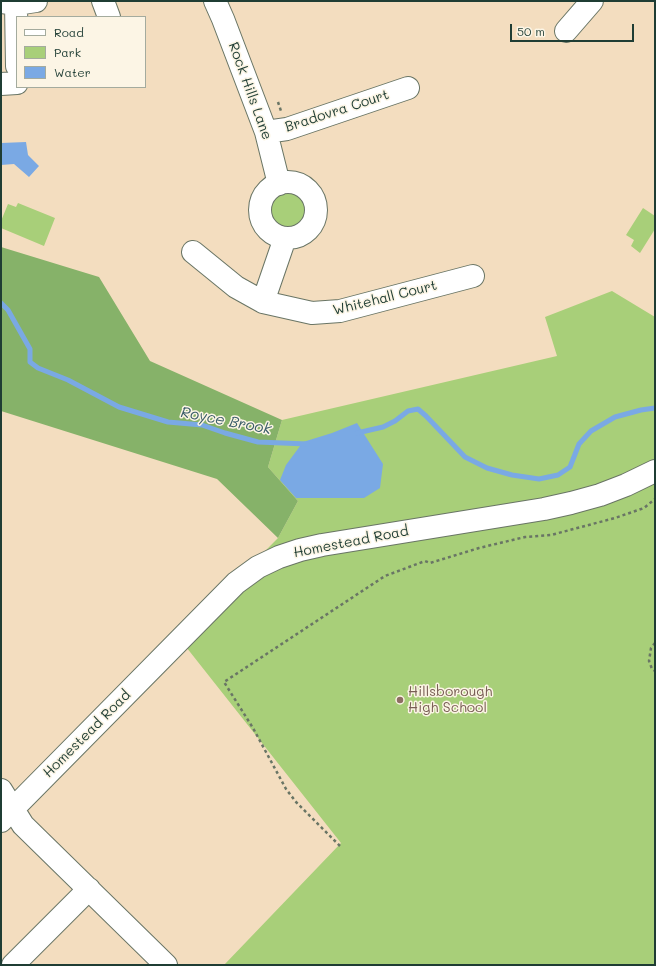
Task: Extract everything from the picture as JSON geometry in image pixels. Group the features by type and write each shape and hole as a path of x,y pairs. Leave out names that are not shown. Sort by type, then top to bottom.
{"street":[{"path":"103,1 109,16"},
{"name":"Rock Hills Lane","path":"215,1 224,19 266,132 279,184"},
{"path":"566,31 592,1"},
{"path":"18,2 18,16"},
{"path":"1,84 16,83"},
{"name":"Bradovra Court","path":"266,132 287,129 408,88"},
{"path":"292,182 301,185 309,191 314,199 316,209 315,218 311,227 304,234 295,238 285,238 277,236 269,231 261,216 260,207 262,199 267,191 279,184 292,182"},
{"path":"263,302 285,238"},
{"name":"Whitehall Court","path":"193,252 236,287 263,302 312,313 340,311 473,276"},
{"name":"Homestead Road","path":"7,815 236,583 258,567 279,557 322,545 571,503 600,495 626,485 655,471"},
{"path":"1,790 7,815 23,825 166,965"},
{"path":"13,965 89,889"}],"path":[{"path":"340,846 296,802 286,789 253,728 224,682 385,576 425,561 430,563 479,548 526,537 551,535 615,518 644,508 655,500"},
{"path":"655,643 651,648 648,661 652,669 655,671"}],"green space":[{"path":"291,193 301,198 305,204 305,218 301,224 295,228 285,229 275,224 271,218 270,208 275,198 281,194"},
{"path":"18,203 55,218 44,246 1,228 1,221 8,204 16,207"},
{"path":"643,208 655,216 655,229 640,253 631,246 634,240 626,235"},
{"path":"1,247 99,277 150,361 282,420 268,467 298,501 278,538 217,479 1,411"},
{"name":"Hillsborough High School","path":"612,291 655,317 655,965 224,965 341,843 179,638 278,538 298,501 268,467 282,420 557,356 545,317"}],"water":[{"path":"26,142 28,155 39,166 29,177 14,164 1,165 1,143"},
{"path":"357,423 383,464 380,488 364,498 296,498 280,480 286,465 303,442"}],"waterway":[{"name":"Royce Brook","path":"1,303 8,310 30,349 30,362 38,368 68,380 119,407 168,422 202,425 258,442 307,444"},
{"name":"Royce Brook","path":"357,433 383,427 395,421 408,411 418,409 465,457 487,468 512,475 539,479 558,475 570,467 579,444 591,431 615,417 655,408"}],"place":[{"name":"Hillsborough High School","path":"400,700"}]}
